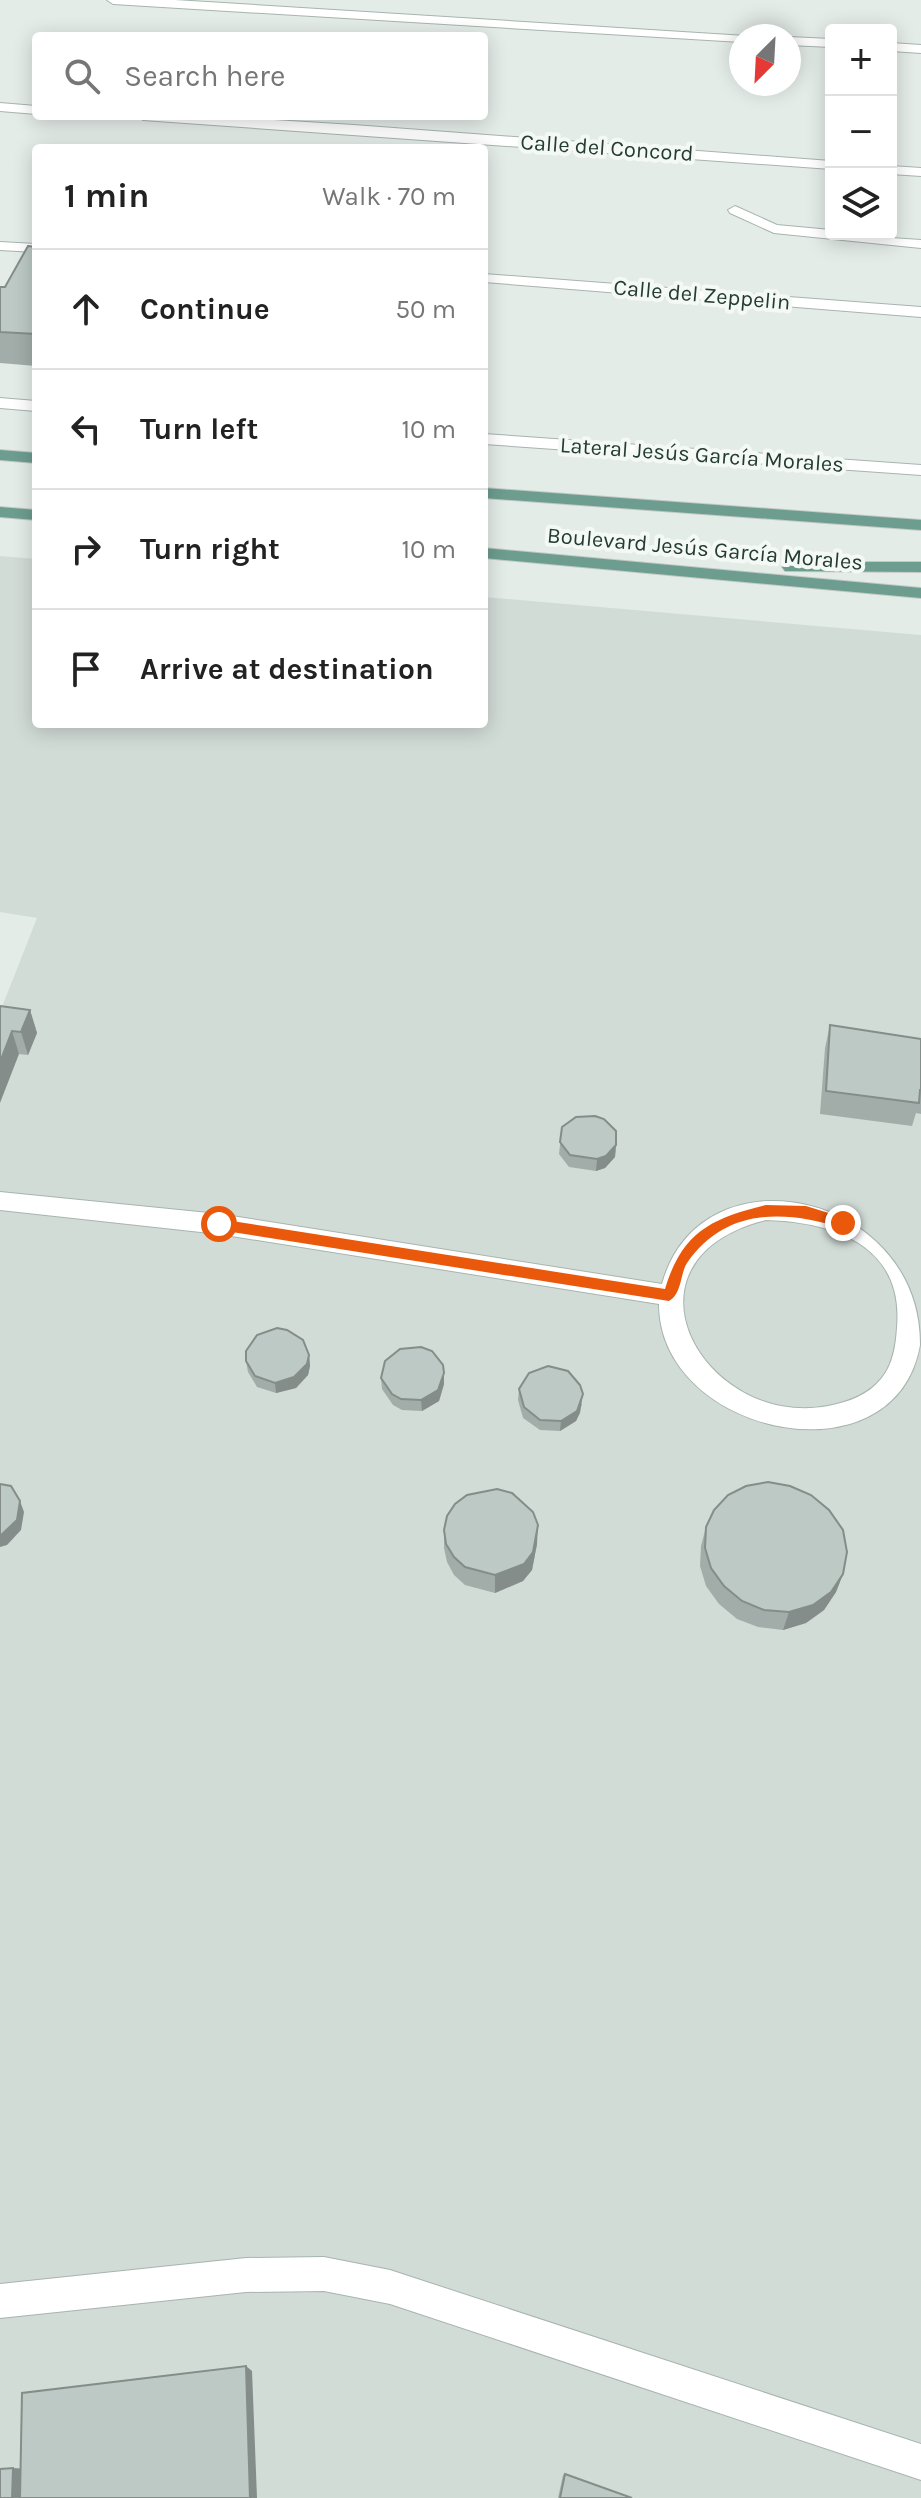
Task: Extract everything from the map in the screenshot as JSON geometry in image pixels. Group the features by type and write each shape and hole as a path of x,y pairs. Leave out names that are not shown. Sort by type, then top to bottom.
{"main road":[{"path":"0,455 32,458"},
{"name":"Boulevard Jesús García Morales","path":"488,493 921,525"},
{"path":"0,512 32,515"},
{"name":"Boulevard Jesús García Morales","path":"488,553 921,593"},
{"path":"649,567 921,567"}],"street":[{"path":"113,0 729,37"},
{"path":"394,32 406,0"},
{"path":"801,42 825,43"},
{"path":"897,47 921,49"},
{"path":"0,107 32,110"},
{"name":"Calle del Concord","path":"286,120 357,122 825,164"},
{"path":"350,144 357,122"},
{"path":"897,170 921,172"},
{"path":"735,210 774,229 921,244"},
{"path":"0,246 32,248"},
{"name":"Calle del Zeppelin","path":"488,278 921,312"},
{"path":"0,403 32,406"},
{"name":"Lateral Jesús García Morales","path":"488,439 921,470"},
{"path":"0,1201 219,1224 669,1295"},
{"path":"766,1210 806,1211 843,1223 878,1242 904,1271 918,1302 920,1337 909,1371 883,1397 847,1414 804,1419 760,1411 721,1392 691,1363 674,1329 669,1295 679,1264 700,1237 730,1219 766,1210"},
{"path":"0,2301 246,2275 324,2274 390,2287 921,2462"}],"shaded area":[{"path":"0,556 32,559 32,728 488,728 488,597 921,635 921,2498 0,2498 0,1012 37,918 0,912"}],"building":[{"path":"28,246 32,246 32,334 0,332 0,287 5,287"},
{"path":"0,1006 30,1010 21,1032 12,1031 0,1062"},
{"path":"830,1025 921,1039 919,1103 826,1091"},
{"path":"576,1117 604,1119 616,1131 616,1145 606,1156 597,1159 570,1155 560,1142 562,1127"},
{"path":"277,1328 303,1340 309,1355 307,1364 294,1377 275,1383 255,1376 246,1361 246,1351 257,1335"},
{"path":"421,1347 432,1351 443,1365 444,1373 438,1390 421,1400 401,1399 392,1394 381,1378 385,1361 400,1349"},
{"path":"548,1366 568,1371 580,1385 583,1394 577,1411 561,1421 540,1420 524,1407 519,1389 529,1373"},
{"path":"768,1482 790,1486 811,1495 829,1510 843,1530 847,1552 843,1574 831,1592 813,1605 789,1612 764,1610 742,1601 724,1586 711,1568 705,1548 706,1527 714,1510 728,1495 746,1486"},
{"path":"0,1484 11,1486 20,1501 17,1520 0,1536"},
{"path":"497,1489 512,1493 533,1512 538,1525 533,1552 524,1564 495,1575 465,1567 446,1544 444,1530 447,1516 455,1504 467,1495"},
{"path":"246,2366 250,2498 20,2498 22,2393"},
{"path":"13,2468 12,2498 0,2498 0,2469"},
{"path":"565,2474 632,2498 560,2498"}],"route":[{"path":"219,1224 669,1295 679,1264 700,1237 730,1219 766,1210 806,1211 843,1223"}]}
